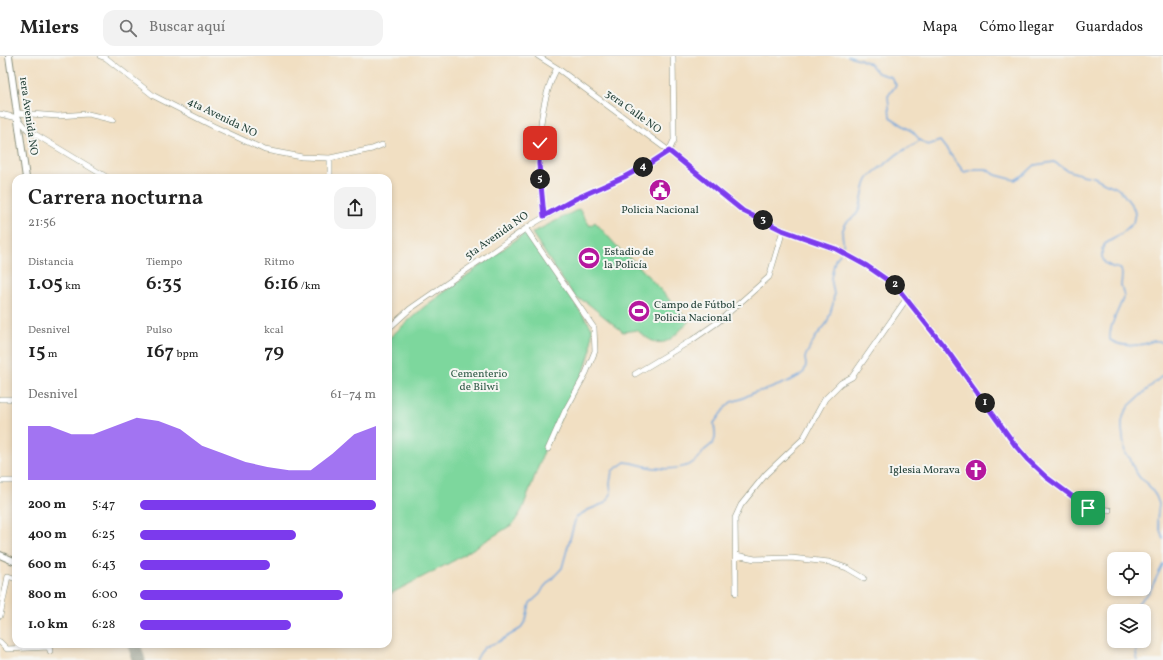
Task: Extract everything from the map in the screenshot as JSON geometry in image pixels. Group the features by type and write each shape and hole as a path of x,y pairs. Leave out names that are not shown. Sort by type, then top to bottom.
{"street":[{"name":"1era Avenida NO","path":"9,56 25,174"},
{"name":"4ta Avenida NO","path":"100,56 106,58 154,96 265,150 302,157 330,158 372,149 382,145"},
{"name":"3era Calle NO","path":"538,56 557,68 669,151 743,211 782,230 836,249 867,266 896,286 946,349 1016,446 1046,477 1088,508 1109,510"},
{"path":"669,151 674,140 673,56"},
{"path":"544,216 539,164 540,143 545,100 550,82 557,68"},
{"path":"0,114 17,116 88,114 114,120"},
{"path":"17,116 28,130 101,174"},
{"name":"5ta Avenida NO","path":"392,326 416,305 544,216 575,199 624,177 669,151"},
{"path":"330,158 330,174"},
{"path":"526,229 594,328 594,350 586,373 565,411 548,449"},
{"path":"635,374 692,340 718,322 769,277 782,230"},
{"path":"736,593 736,518 742,505 766,474 804,439 825,399 841,383 852,377 907,298"},
{"path":"0,399 12,399"},
{"path":"0,481 12,481"},
{"path":"0,555 12,560"},
{"path":"736,555 754,559 791,558 829,562 847,568 864,578"},
{"path":"0,616 8,576 12,577"},
{"path":"0,642 7,649 28,648"},
{"path":"49,648 50,652"}],"green space":[{"path":"579,209 590,226 595,222 623,253 636,263 689,321 671,339 659,343 646,337 637,330 623,332 586,302 576,298 562,279 532,233"},
{"name":"Cementerio de Bilwi","path":"525,233 592,328 591,349 584,372 546,446 522,510 513,524 455,560 392,593 392,335 424,307"}],"waterway":[{"path":"848,56 860,59 871,65 878,73 891,77 896,85 888,96 890,117 913,132 920,140 928,145 940,141 964,172 976,169 986,169 996,175 1015,180 1035,165 1054,162 1067,170 1094,177 1121,191 1133,207 1135,213 1133,223 1121,234 1105,244 1102,249 1102,257 1105,263 1112,267 1121,269 1121,286 1124,295 1112,323 1110,340 1127,345 1141,345 1157,341 1163,343"},
{"path":"842,251 844,244 842,236 843,229 846,223 858,212 867,180 873,173 897,154 920,140"},
{"path":"476,660 485,647 498,642 520,629 526,620 530,603 540,594 544,587 562,568 576,517 605,503 611,494 610,483 612,471 625,462 663,469 689,465 713,443 715,436 714,423 731,402 755,392 769,389 787,382 804,372 806,355 815,338 827,323 833,304 834,294 831,278 835,260 840,254"},
{"path":"1163,375 1129,406 1124,414 1122,422 1125,454 1130,458 1134,469 1140,478 1147,483 1156,496 1159,504 1157,520 1163,539"},
{"path":"1138,604 1150,591 1163,564"},
{"path":"1136,648 1137,660"}],"taxiway":[{"path":"135,648 139,660"}],"place":[{"name":"Policia Nacional","path":"660,190"},
{"name":"Estadio de la Policía","path":"589,258"},
{"name":"Campo de Fútbol - Policia Nacional","path":"639,311"},
{"name":"Iglesia Morava","path":"976,470"}],"route":[{"path":"540,143 539,164 544,216 575,199 624,177 669,151 743,211 782,230 836,249 867,266 896,286 907,298 946,349 1015,445 1028,460 1046,477 1088,508"}]}
